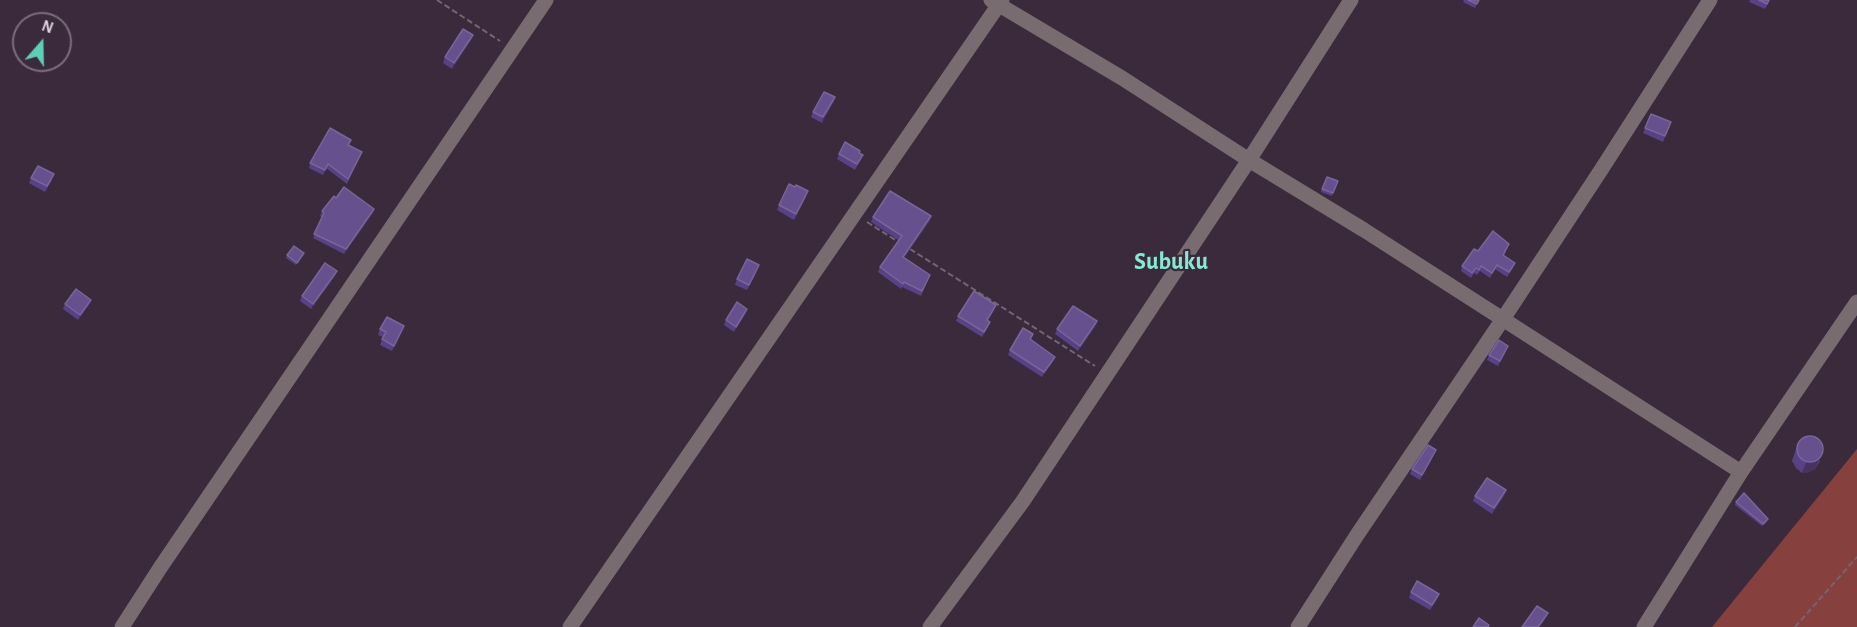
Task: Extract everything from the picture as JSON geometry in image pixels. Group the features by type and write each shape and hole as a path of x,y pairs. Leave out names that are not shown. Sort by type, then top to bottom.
{"street":[{"path":"122,627 546,0"},
{"path":"930,627 1023,501 1249,160 1351,0"},
{"path":"1298,627 1503,320 1710,0"},
{"path":"570,627 998,2 1364,230 1741,472"},
{"path":"1644,627 1741,472 1857,302"}],"path":[{"path":"437,0 513,49"},
{"path":"855,214 1108,374"},
{"path":"1795,627 1857,557"}],"shaded area":[{"path":"1857,449 1857,627 1712,627"}],"building":[{"path":"463,29 473,35 454,63 445,57"},
{"path":"824,92 835,97 823,117 813,112"},
{"path":"1651,114 1671,122 1665,136 1645,128"},
{"path":"330,128 351,140 348,145 362,152 348,179 328,164 325,170 310,163"},
{"path":"845,142 863,155 857,164 839,154"},
{"path":"38,166 54,174 47,186 31,178"},
{"path":"1327,177 1338,181 1333,193 1322,189"},
{"path":"789,184 808,191 796,214 779,205"},
{"path":"344,187 374,209 346,249 314,234 324,213 322,211"},
{"path":"890,191 931,216 903,257 930,275 922,291 904,282 903,284 880,267 902,236 873,217"},
{"path":"1493,231 1509,244 1503,255 1515,263 1509,272 1497,265 1492,273 1481,266 1479,270 1476,268 1472,273 1462,266 1474,249 1478,251"},
{"path":"294,246 304,253 297,263 287,255"},
{"path":"747,259 759,265 749,285 737,279"},
{"path":"325,263 337,271 313,304 302,296"},
{"path":"76,289 91,300 80,315 65,304"},
{"path":"974,291 996,305 987,320 990,322 984,332 958,316"},
{"path":"737,302 747,309 736,327 726,320"},
{"path":"1073,306 1097,321 1080,346 1057,329"},
{"path":"387,317 404,326 394,346 382,339 386,332 380,329"},
{"path":"1023,328 1033,334 1030,339 1055,357 1044,372 1010,350"},
{"path":"1499,340 1508,346 1500,361 1489,355"},
{"path":"1810,436 1819,440 1823,449 1819,458 1810,462 1801,458 1797,449 1801,440"},
{"path":"1428,445 1436,450 1422,475 1412,469"},
{"path":"1487,478 1506,490 1494,508 1475,496"},
{"path":"1744,493 1768,519 1763,524 1736,502"},
{"path":"1417,581 1439,594 1432,605 1411,592"},
{"path":"1537,606 1548,613 1538,627 1522,627"},
{"path":"1479,618 1489,625 1488,627 1473,627"}],"district":[{"name":"Subuku","path":"1171,262"}]}
